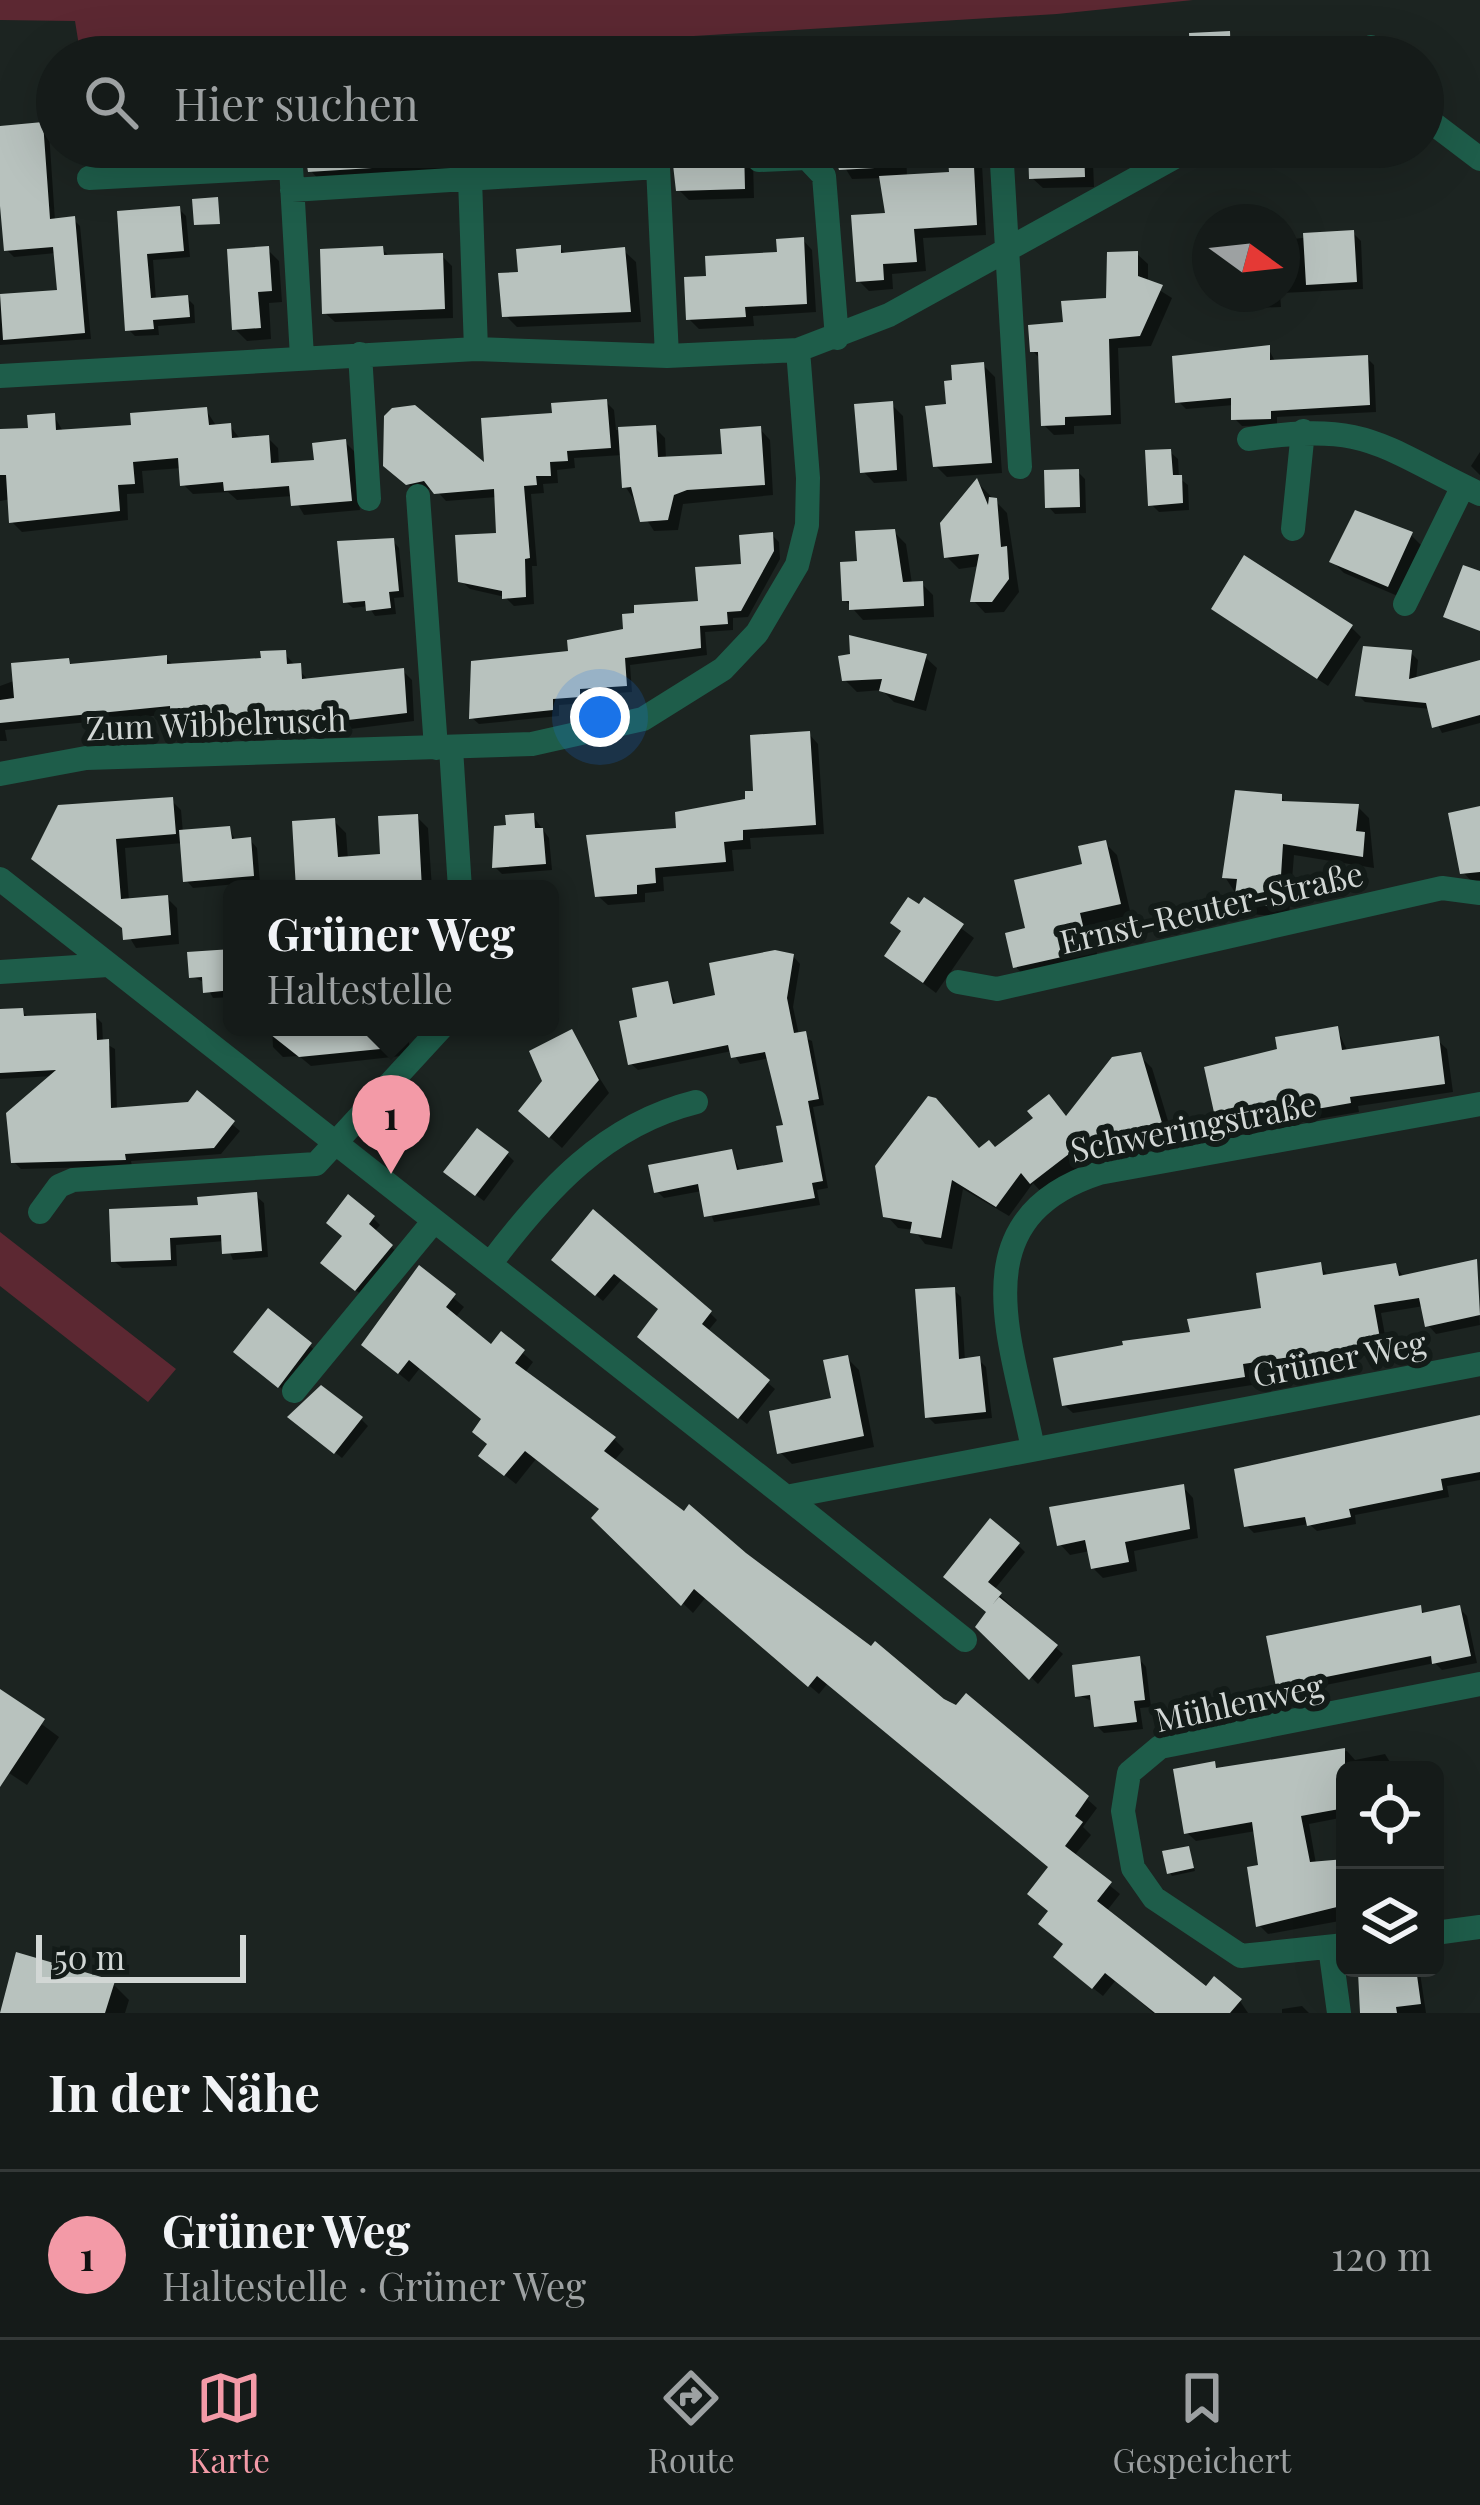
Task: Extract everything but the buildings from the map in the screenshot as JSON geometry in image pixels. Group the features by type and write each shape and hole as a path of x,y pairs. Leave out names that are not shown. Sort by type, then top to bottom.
{"street":[{"path":"1444,132 1480,159"},
{"path":"89,178 273,168"},
{"path":"291,168 302,357"},
{"path":"292,190 642,168"},
{"path":"658,168 667,356"},
{"path":"816,168 824,176 838,338"},
{"path":"1001,168 1020,467"},
{"path":"0,376 476,350 667,356 798,350 838,338 1155,168"},
{"path":"470,179 476,350"},
{"name":"Zum Wibbelrusch","path":"0,774 86,758 532,744 643,719 723,669 757,633 796,565 806,524 798,350"},
{"path":"360,354 369,500"},
{"path":"1293,529 1303,431"},
{"path":"1249,439 1303,431 1349,432 1471,490 1405,604"},
{"path":"418,496 459,880"},
{"path":"0,879 965,1640"},
{"name":"Ernst-Reuter-Straße","path":"958,982 998,988 1442,888 1480,893"},
{"path":"0,972 109,965"},
{"path":"40,1212 59,1186 74,1180 316,1164 434,1036"},
{"path":"490,1264 561,1177 591,1152 655,1112 696,1102"},
{"name":"Schweringstraße","path":"1033,1449 1002,1284 1019,1226 1038,1203 1061,1186 1099,1174 1480,1104"},
{"path":"294,1391 434,1221"},
{"name":"Grüner Weg","path":"786,1497 1480,1364"},
{"name":"Mühlenweg","path":"1336,1946 1241,1956 1154,1898 1133,1868 1123,1811 1129,1773 1160,1747 1480,1684"},
{"path":"1444,1932 1480,1927"},
{"name":"Mühlenweg","path":"1338,1977 1340,2013"}],"shaded area":[{"path":"0,0 1193,0 1057,14 694,36 77,36 75,21 0,20"},
{"path":"0,1232 176,1369 148,1402 0,1286"}],"place":[{"name":"Grüner Weg","path":"391,1174"}]}
